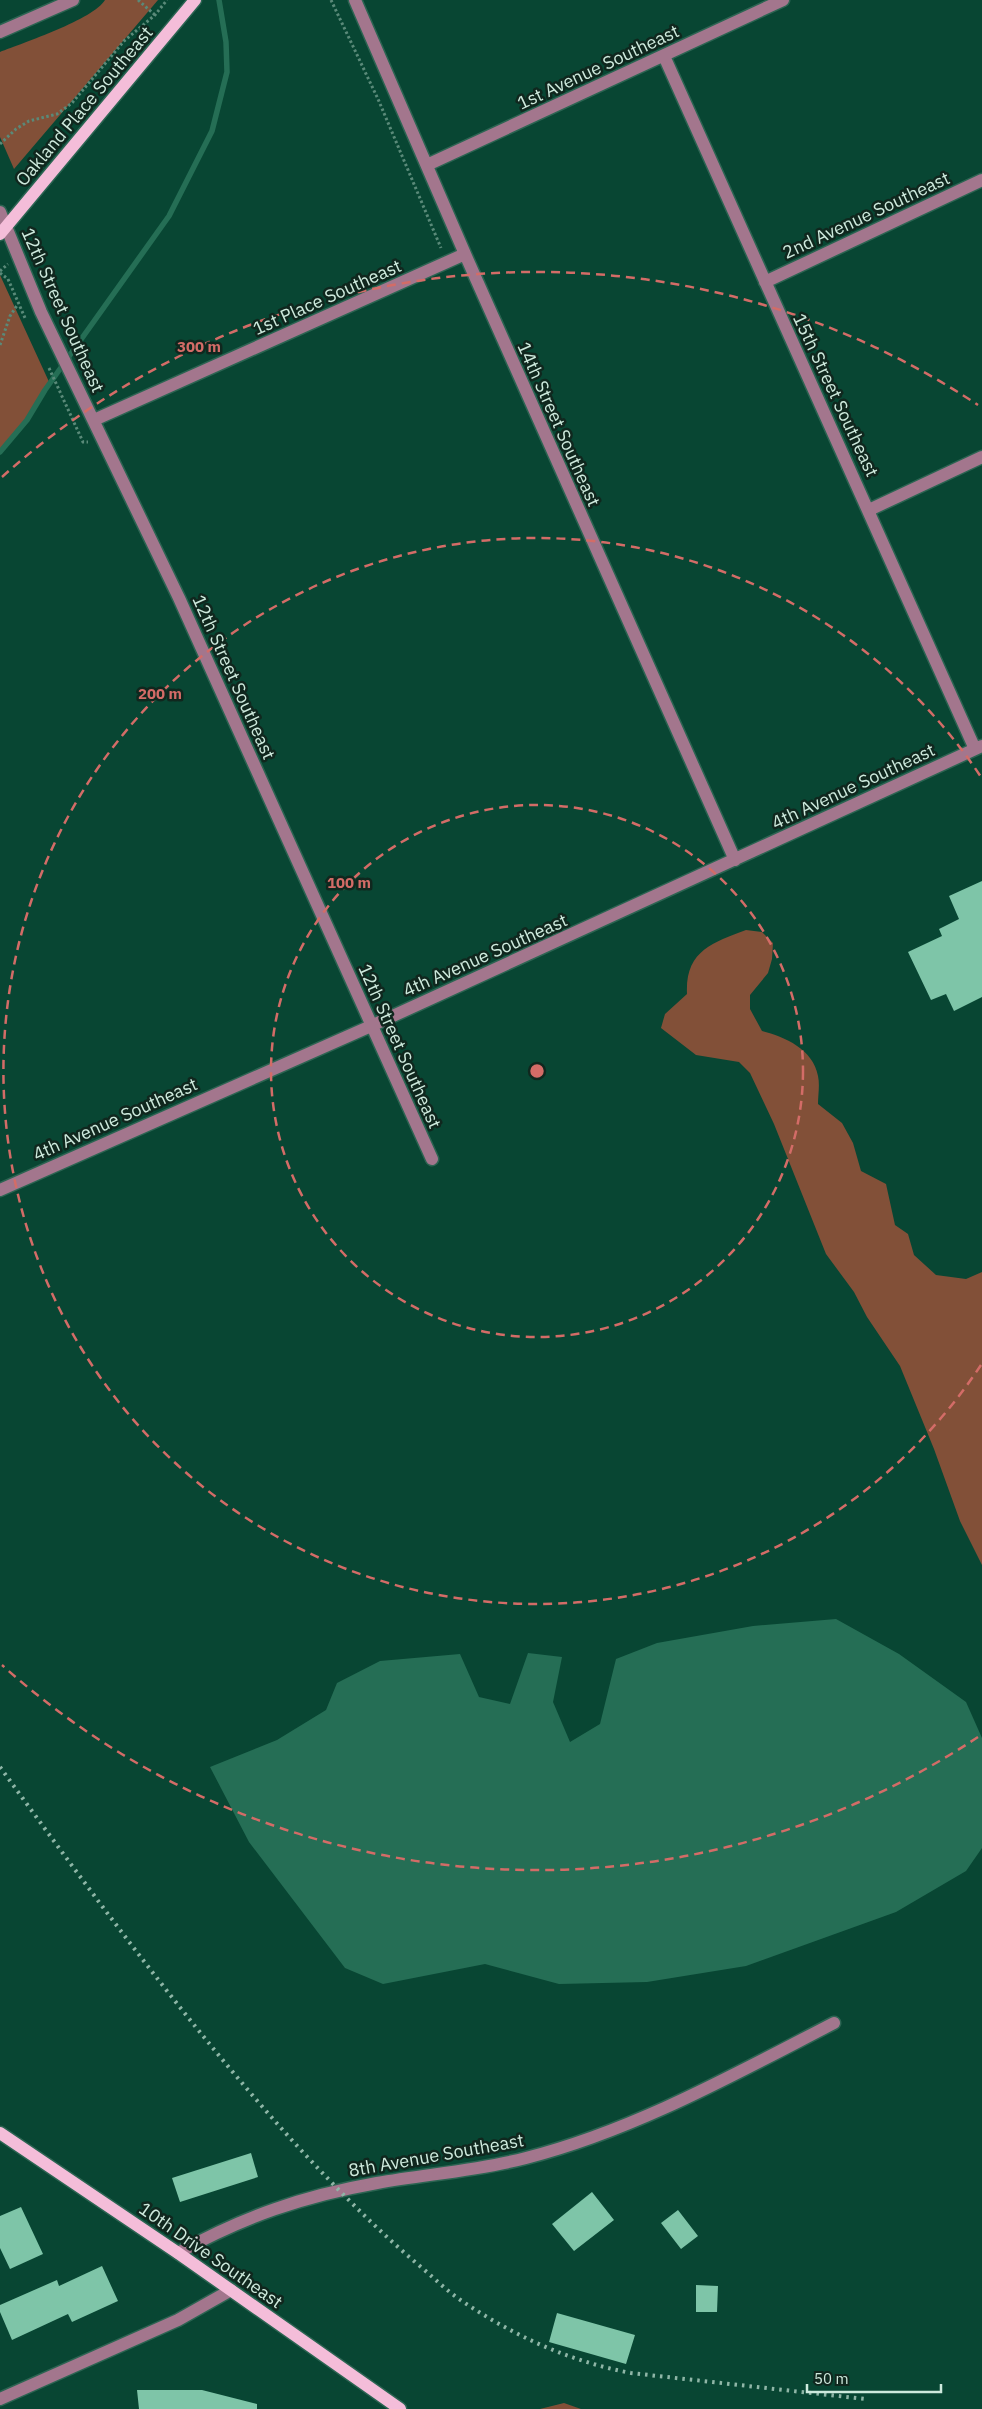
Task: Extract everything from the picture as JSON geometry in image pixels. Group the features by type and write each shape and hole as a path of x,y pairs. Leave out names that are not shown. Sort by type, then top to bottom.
{"main road":[{"name":"Oakland Place Southeast","path":"3,231 195,0"},
{"name":"10th Drive Southeast","path":"0,2133 178,2253 400,2409"}],"street":[{"path":"0,32 73,0"},
{"name":"14th Street Southeast","path":"355,0 465,254 735,860"},
{"name":"1st Avenue Southeast","path":"427,165 783,0"},
{"name":"15th Street Southeast","path":"664,56 765,282 979,747"},
{"name":"2nd Avenue Southeast","path":"765,282 982,180"},
{"name":"12th Street Southeast","path":"0,212 3,231 179,598 432,1159"},
{"name":"1st Place Southeast","path":"94,420 465,254"},
{"path":"869,510 982,457"},
{"name":"4th Avenue Southeast","path":"0,1190 371,1026 979,747"},
{"name":"8th Avenue Southeast","path":"178,2253 234,2223 303,2198 377,2183 494,2166 576,2144 711,2088 834,2024"},
{"path":"0,2399 178,2320 231,2290"}],"path":[{"path":"138,0 154,15"},
{"path":"0,144 16,129 29,121 57,114 72,103 124,41 154,15 167,0"},
{"path":"331,0 378,99 447,262"},
{"path":"0,273 8,279 27,321"},
{"path":"0,345 10,316 18,304"}],"shaded area":[{"path":"105,0 158,0 14,169 0,137 0,52 73,22 87,15"},
{"path":"0,275 50,384 27,420 0,452"},
{"path":"746,930 762,932 773,943 772,959 768,973 750,995 750,1009 762,1031 789,1041 804,1051 810,1058 819,1079 818,1104 842,1123 853,1143 861,1171 886,1184 895,1225 908,1234 914,1255 936,1275 966,1279 982,1272 982,1565 960,1521 934,1449 900,1366 867,1317 854,1292 826,1254 774,1124 750,1073 739,1062 696,1055 661,1028 665,1014 687,994 688,979 696,958 703,951 722,939"},
{"path":"836,1619 899,1654 966,1702 982,1738 982,1848 966,1871 896,1912 746,1966 647,1982 559,1984 485,1964 383,1984 345,1968 249,1842 210,1767 277,1740 326,1710 337,1683 380,1661 460,1654 479,1697 510,1704 528,1653 562,1657 553,1702 570,1742 600,1724 616,1659 657,1643 753,1626"},
{"path":"564,2403 581,2409 540,2409"}],"building":[{"path":"982,881 982,997 954,1011 946,994 931,1000 908,952 942,936 939,929 959,919 949,896"},
{"path":"251,2153 258,2177 180,2202 172,2178"},
{"path":"592,2192 614,2220 574,2251 552,2224"},
{"path":"21,2207 43,2254 10,2269 0,2248 0,2216"},
{"path":"678,2210 698,2236 681,2249 661,2223"},
{"path":"102,2266 118,2301 72,2322 68,2314 12,2340 0,2312 0,2305 57,2280 59,2286"},
{"path":"696,2285 718,2286 717,2312 696,2312"},
{"path":"557,2313 635,2335 626,2364 549,2342"},
{"path":"137,2390 202,2390 257,2404 257,2409 139,2409"}],"waterway":[{"path":"0,452 27,420 45,390 169,216 212,131 227,72 226,42 219,0"}],"railway":[{"path":"0,1767 144,1962 259,2103 358,2209 389,2239 454,2295 499,2324 541,2345 608,2368 631,2373 865,2399"}]}
